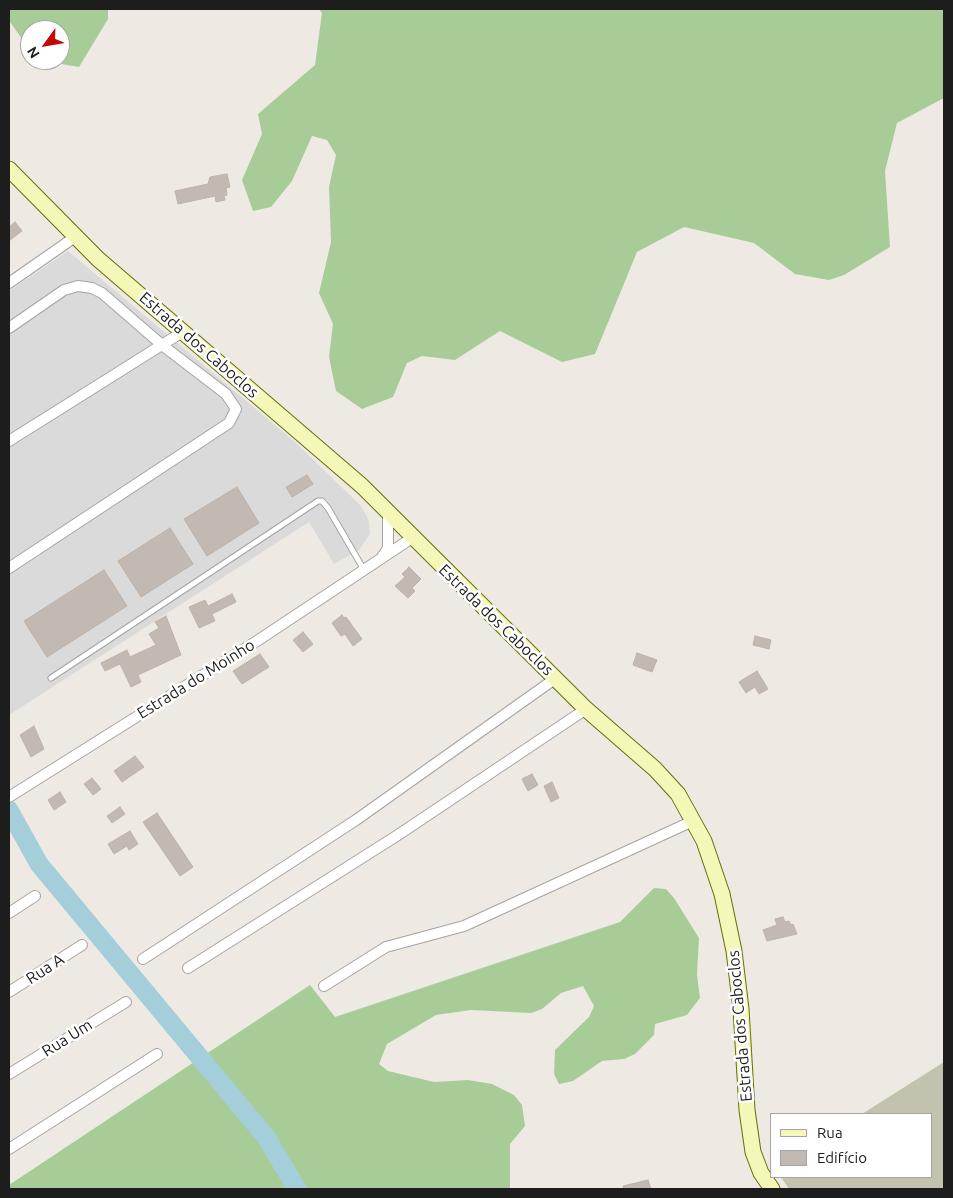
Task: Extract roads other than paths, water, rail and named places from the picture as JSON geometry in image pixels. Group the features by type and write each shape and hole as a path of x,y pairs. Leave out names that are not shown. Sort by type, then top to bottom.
{"street":[{"name":"Estrada dos Caboclos","path":"9,169 75,237 362,486 412,538 586,709 655,769 678,794 694,820 722,894 734,951 742,1008 746,1110 753,1152 761,1173 772,1189"},
{"path":"9,283 75,237"},
{"path":"9,328 64,290 78,286 92,288 102,293 162,345 226,394 236,409 235,416 229,423 10,564"},
{"path":"9,441 184,331"},
{"path":"382,558 388,548 388,517 390,515"},
{"name":"Estrada do Moinho","path":"9,797 258,641 412,538"},
{"path":"143,959 356,820 556,678"},
{"path":"188,968 398,834 586,709"},
{"path":"324,986 386,947 464,926 694,820"},
{"path":"9,913 35,896"},
{"name":"Rua A","path":"9,992 82,945"},
{"name":"Rua Um","path":"9,1074 126,1002"},
{"path":"9,1148 157,1054"}],"lane":[{"path":"51,678 318,501 322,501 328,508 364,570"}],"waterway":[{"path":"9,810 39,864 266,1137 297,1189"}]}
